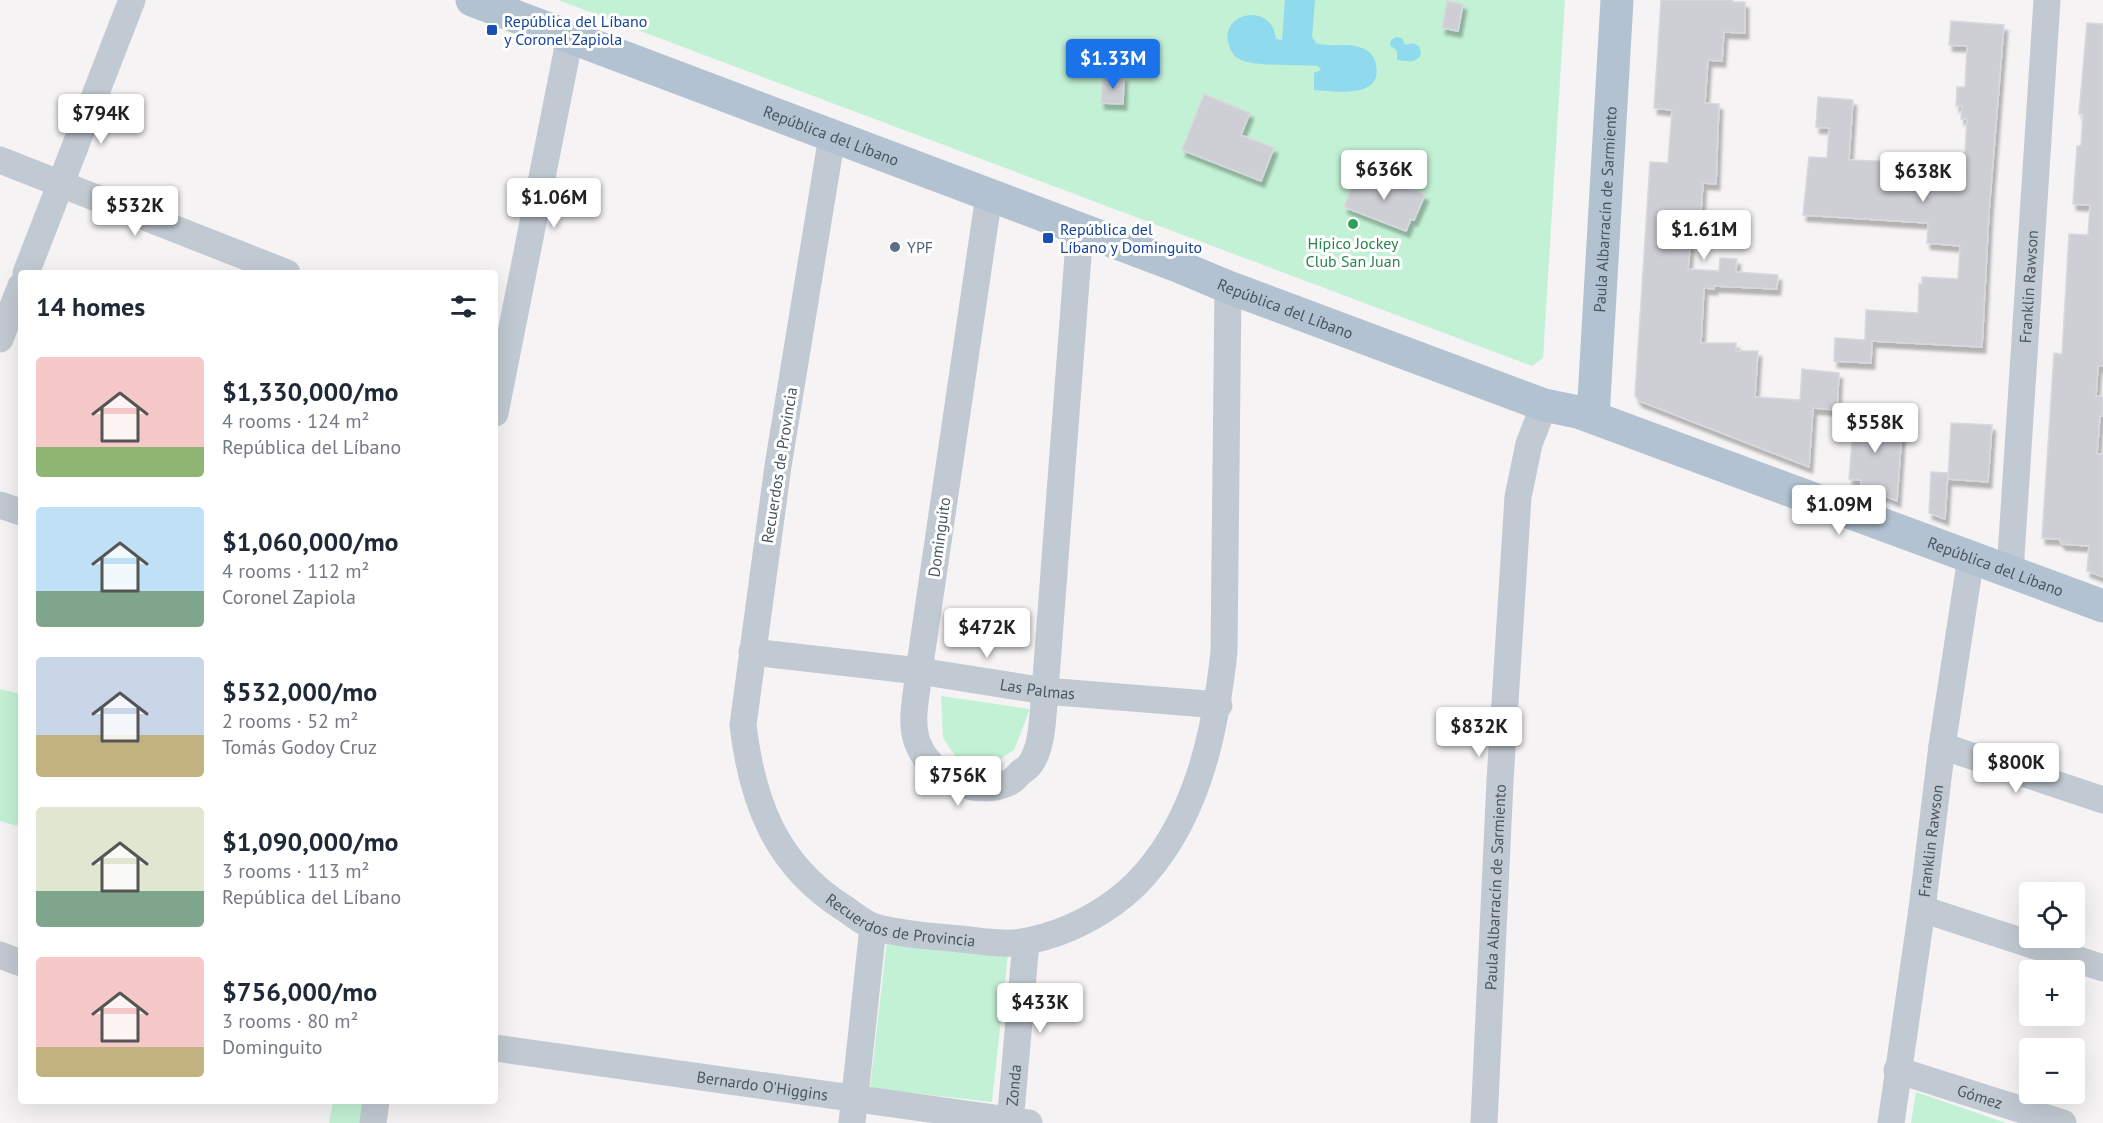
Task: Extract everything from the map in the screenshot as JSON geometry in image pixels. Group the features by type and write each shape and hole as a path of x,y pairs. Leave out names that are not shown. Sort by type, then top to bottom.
{"main road":[{"name":"República del Líbano","path":"472,0 1544,405 1593,417 2103,606"},
{"name":"Paula Albarracín de Sarmiento","path":"1593,417 1617,0"}],"street":[{"path":"27,270 132,0"},
{"name":"Franklin Rawson","path":"2010,572 2047,0"},
{"path":"498,380 500,358 570,37"},
{"name":"Recuerdos de Provincia","path":"832,136 780,454 743,725 747,763 764,816 787,857 825,897 873,927 905,933 983,941 1026,942 1068,930 1104,910 1135,885 1161,853 1178,826 1203,768 1218,705 1224,652 1228,287"},
{"path":"0,160 279,270"},
{"name":"Dominguito","path":"989,195 919,671 914,728 917,743 925,759 940,773 964,785 986,788 1010,782 1031,763 1039,742 1045,691 1080,229"},
{"path":"0,339 18,294"},
{"name":"Paula Albarracín de Sarmiento","path":"1484,1123 1500,781 1518,497 1529,444 1544,405"},
{"path":"0,505 18,511"},
{"name":"Franklin Rawson","path":"1891,1123 1922,909 1942,746 1971,557"},
{"name":"Las Palmas","path":"752,652 919,671 1045,691 1218,705"},
{"path":"1942,746 2103,801"},
{"path":"1922,909 2103,968"},
{"path":"853,1111 873,927"},
{"name":"Zonda","path":"1016,1122 1026,942"},
{"path":"0,955 18,962"},
{"name":"Bernardo O'Higgins","path":"498,1049 853,1111 1016,1122"},
{"name":"Gómez","path":"1897,1070 2063,1123"},
{"path":"373,1123 376,1104"}],"green space":[{"name":"Hípico Jockey Club San Juan","path":"558,0 1565,0 1543,358 1532,366"},
{"path":"0,689 18,693 18,826 0,821"},
{"path":"941,696 1030,709 1014,750 991,765 958,760 943,738"},
{"path":"887,941 1008,954 992,1102 870,1088"},
{"path":"1916,1092 2006,1123 1911,1123"},
{"path":"332,1104 369,1104 366,1123 329,1123"}],"water":[{"path":"1285,0 1315,0 1312,37 1316,43 1357,46 1370,53 1376,65 1376,76 1372,84 1355,91 1314,90 1314,73 1321,70 1318,66 1251,63 1234,55 1230,48 1228,34 1231,25 1247,15 1256,15 1265,19 1272,27 1276,39 1282,40"},
{"path":"1396,37 1402,38 1405,45 1413,43 1419,46 1421,54 1419,57 1411,61 1397,60 1397,51 1390,45 1391,40"}],"building":[{"path":"1661,0 1745,2 1745,33 1724,32 1722,61 1708,60 1705,103 1719,104 1716,184 1703,183 1699,239 1691,239 1688,269 1719,271 1720,258 1737,259 1736,272 1778,275 1777,289 1714,286 1714,289 1704,288 1701,343 1736,343 1736,351 1758,351 1755,397 1800,400 1802,369 1839,373 1837,410 1813,408 1809,467 1639,401 1635,395 1650,162 1668,163 1672,110 1654,108"},
{"path":"1447,1 1463,4 1458,31 1442,28"},
{"path":"1951,21 2004,25 1989,212 1982,347 1872,341 1871,363 1834,361 1835,338 1865,340 1866,310 1918,313 1919,284 1922,284 1922,277 1958,279 1960,246 1927,243 1928,223 1803,215 1809,157 1827,158 1829,128 1816,127 1818,97 1853,100 1849,160 1903,162 1904,154 1958,158 1958,153 1965,153 1967,119 1961,119 1962,106 1956,106 1957,87 1965,87 1967,46 1949,45"},
{"path":"2087,23 2103,24 2103,366 2098,366 2096,396 2103,397 2103,416 2100,416 2097,454 2103,455 2103,577 2087,571 2089,546 2062,544 2059,539 2042,538 2054,353 2062,354 2069,234 2088,235 2090,205 2073,204 2077,146 2081,146 2083,114 2079,114"},
{"path":"1103,75 1124,76 1123,104 1101,103"},
{"path":"1204,94 1250,113 1241,135 1274,148 1261,181 1182,150"},
{"path":"1359,170 1425,195 1414,220 1411,219 1406,231 1344,207"},
{"path":"1855,405 1875,406 1873,429 1902,430 1897,501 1861,486 1861,480 1849,479"},
{"path":"1951,423 1992,425 1988,482 1948,479"},
{"path":"1931,472 1948,473 1945,519 1929,513"}],"place":[{"name":"República del Líbano y Coronel Zapiola","path":"492,30"},
{"name":"Hípico Jockey Club San Juan","path":"1353,224"},
{"name":"República del Líbano y Dominguito","path":"1048,238"},
{"name":"YPF","path":"895,247"}]}
